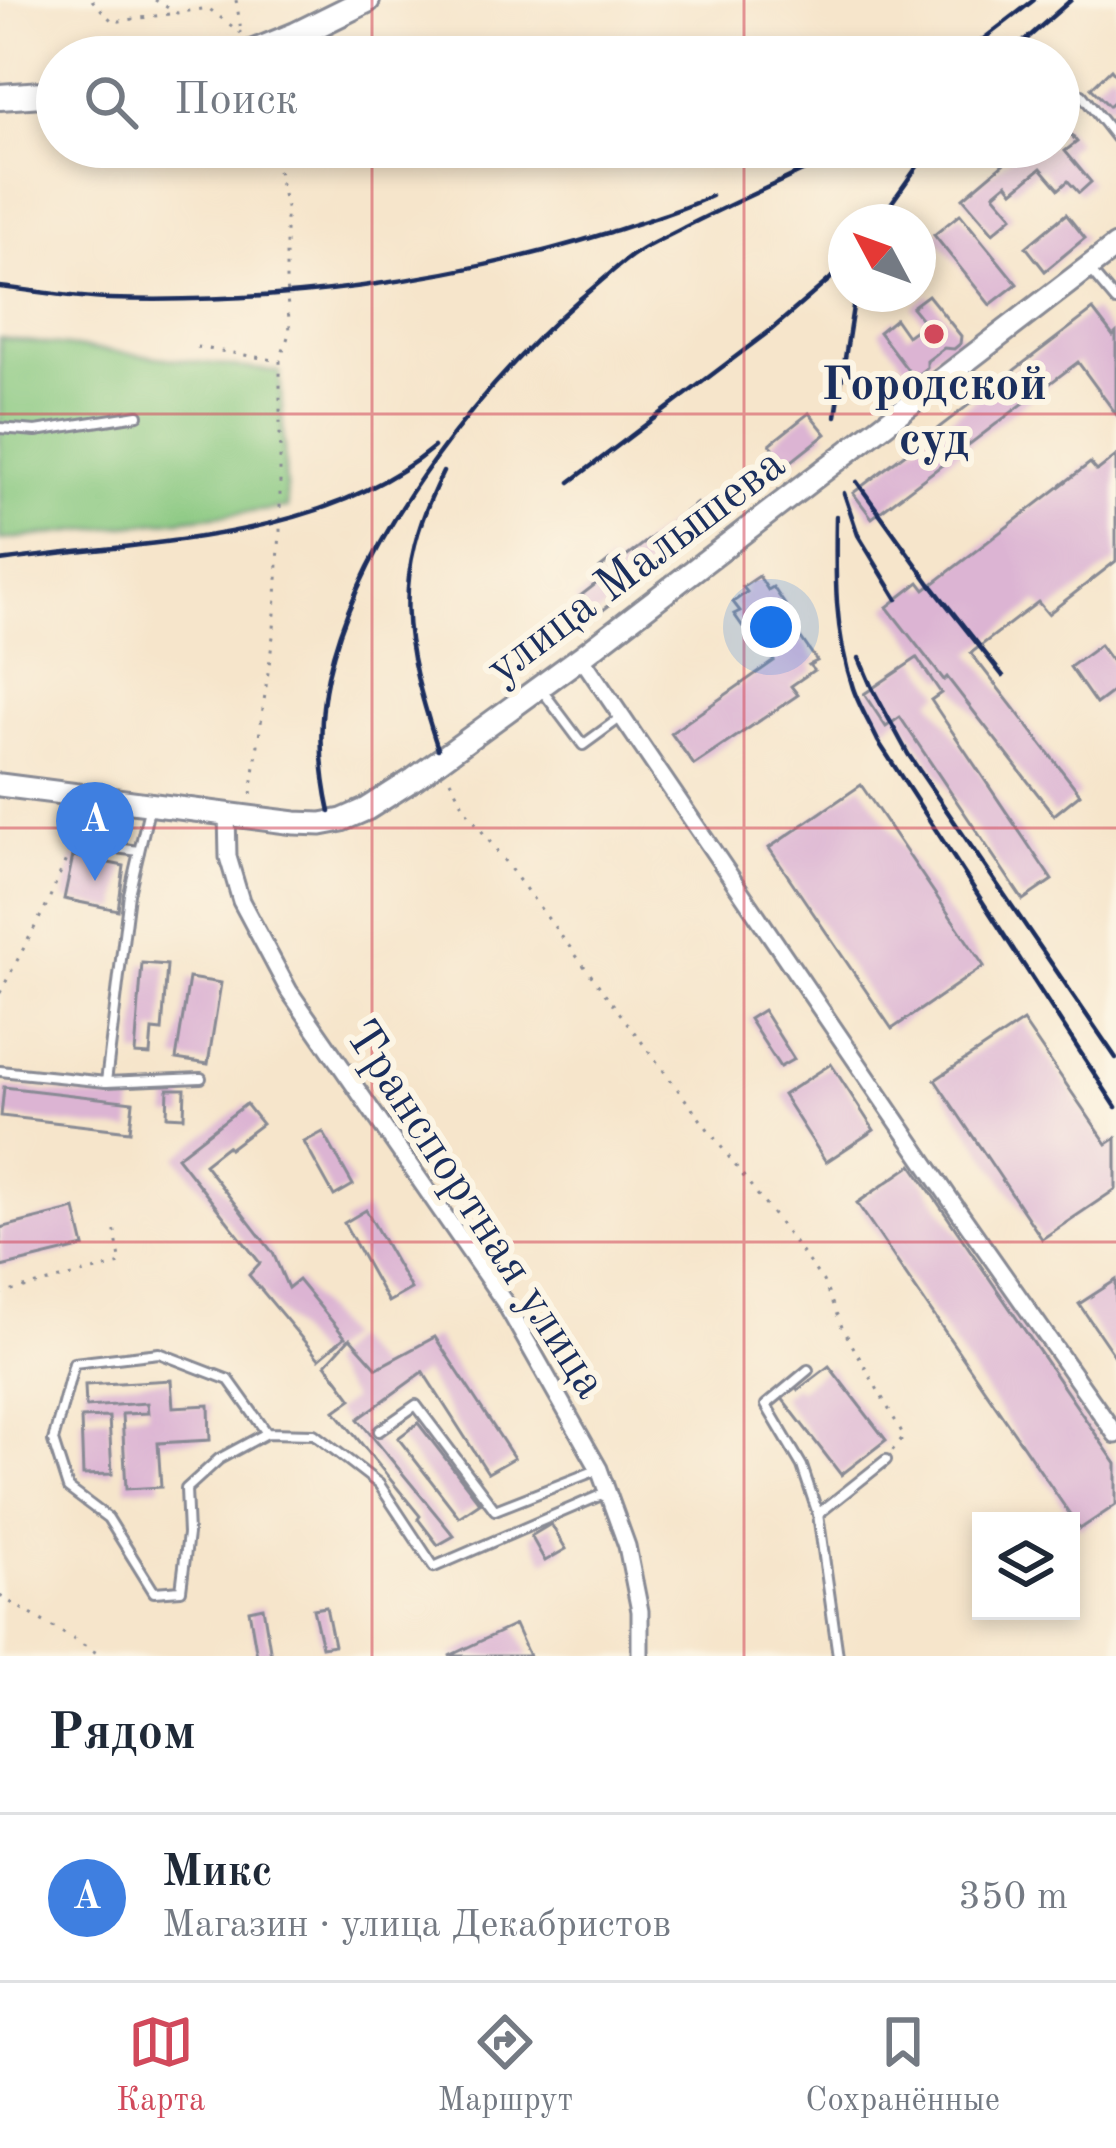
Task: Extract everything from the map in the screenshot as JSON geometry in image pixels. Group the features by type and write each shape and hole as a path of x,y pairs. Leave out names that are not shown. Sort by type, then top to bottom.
{"main road":[{"path":"291,36 367,0"},
{"path":"0,98 36,95"},
{"name":"улица Малышева","path":"0,785 321,824 367,809 540,688 1116,247"}],"street":[{"path":"581,657 1116,1435"},
{"name":"Транспортная улица","path":"237,814 228,857 241,901 289,991 505,1303 599,1469 626,1546 640,1611 640,1656"}],"lane":[{"path":"1082,95 1116,138"},
{"path":"1088,268 1116,301"},
{"path":"0,428 36,431 138,415"},
{"path":"540,688 583,746 622,718"},
{"path":"106,1082 129,894 150,803"},
{"path":"92,845 139,851"},
{"path":"0,1071 106,1082 200,1078"},
{"path":"267,1433 229,1380 159,1353 74,1364 53,1441 68,1487 108,1518 154,1592 182,1590 188,1534 186,1489 219,1459 267,1433 314,1434 379,1484 434,1567 607,1492"},
{"path":"808,1370 766,1405 802,1466 818,1514 838,1656"},
{"path":"380,1431 416,1406 495,1510 599,1469"},
{"path":"818,1514 886,1460"}],"path":[{"path":"92,0 113,22 208,8 234,36"},
{"path":"155,0 177,13"},
{"path":"236,0 241,36"},
{"path":"237,814 274,629 280,531 280,362 290,331 286,208 277,168"},
{"path":"197,347 280,362"},
{"path":"450,780 479,827 823,1281 842,1327 904,1436 886,1460"},
{"path":"0,993 83,820"},
{"path":"0,1294 121,1264 113,1222"},
{"path":"0,1596 103,1656"}],"green space":[{"path":"0,338 280,372 287,508 0,540"}],"building":[{"path":"1111,69 1116,75 1116,100 1109,106 1091,88"},
{"path":"998,168 1041,168 1013,191 1007,183 994,194 1013,216 993,233 963,198"},
{"path":"1041,168 1079,168 1091,182 1079,193 1068,181 1059,189"},
{"path":"960,214 1017,284 990,305 936,233"},
{"path":"1066,214 1085,238 1045,271 1026,247"},
{"name":"Городской суд","path":"936,305 961,336 960,344 944,348 927,361 920,374 910,373 879,332 895,319 907,336 925,323 916,312 936,312"},
{"path":"1093,310 1113,336 1116,333 1116,414 1078,362 872,518 853,493"},
{"path":"809,413 826,434 787,465 770,444"},
{"path":"1116,456 1116,561 1048,614 1038,602 971,653 1080,794 1054,815 887,607 919,582 925,590 1090,463 1097,471"},
{"path":"697,503 709,519 626,583 631,589 590,620 575,600 606,576 600,568 609,561 613,567"},
{"path":"759,576 790,612 785,615 817,661 809,665 814,670 791,686 798,695 694,765 671,733 774,661 734,614 740,611 733,602"},
{"path":"1100,645 1116,667 1116,689 1096,704 1070,667"},
{"path":"917,658 941,693 931,700 1052,880 1023,900 900,717 886,727 864,694"},
{"path":"861,785 984,966 892,1029 769,848"},
{"path":"73,856 124,866 118,910 64,899"},
{"path":"142,963 167,965 162,1031 152,1030 150,1055 135,1054"},
{"path":"189,978 221,983 208,1064 176,1059"},
{"path":"763,1010 794,1059 780,1067 749,1019"},
{"path":"1023,1021 1107,1144 1116,1138 1116,1189 1042,1239 935,1080"},
{"path":"831,1064 874,1130 826,1162 783,1095"},
{"path":"4,1087 133,1102 130,1131 1,1116"},
{"path":"168,1089 185,1089 184,1117 167,1116"},
{"path":"246,1104 262,1124 204,1164 273,1253 288,1288 298,1280 345,1337 319,1359 249,1275 260,1263 177,1157"},
{"path":"323,1132 353,1185 334,1196 304,1142"},
{"path":"912,1165 1116,1464 1116,1505 1080,1529 1080,1512 1068,1512 857,1203"},
{"path":"75,1209 84,1247 1,1267 0,1228"},
{"path":"366,1210 411,1289 388,1302 344,1223"},
{"path":"1116,1280 1116,1358 1079,1304"},
{"path":"435,1337 514,1458 488,1473 423,1372 358,1419 454,1536 438,1545 335,1411 352,1399 326,1364 350,1338 377,1368"},
{"path":"829,1366 886,1440 841,1475 781,1397"},
{"path":"171,1380 173,1407 209,1405 210,1440 158,1443 161,1487 126,1489 122,1414 148,1413 147,1403 86,1407 85,1385"},
{"path":"109,1417 112,1474 83,1475 81,1418"},
{"path":"418,1423 480,1503 459,1517 398,1438"},
{"path":"551,1524 566,1549 545,1561 531,1536"},
{"path":"263,1607 271,1656 257,1656 249,1610"},
{"path":"326,1607 334,1645 322,1647 313,1609"},
{"path":"515,1625 529,1656 449,1656"}],"railway":[{"path":"987,36 1034,0"},
{"path":"1030,36 1071,0"},
{"path":"330,812 322,761 328,676 368,567 434,460 515,361 631,256 809,168"},
{"path":"891,204 916,168"},
{"path":"0,287 95,298 171,300 361,286 547,250 711,196"},
{"path":"570,482 771,330 828,281"},
{"path":"836,416 852,312"},
{"path":"0,561 169,541 284,520 388,479 434,447"},
{"path":"438,749 417,675 408,609 415,544 443,472"},
{"path":"857,482 1003,676"},
{"path":"844,493 858,535 897,599"},
{"path":"836,516 839,624 861,708 1116,1107"},
{"path":"859,658 908,754 1116,1058"}],"place":[{"name":"Городской суд","path":"934,334"},
{"name":"Микс","path":"95,881"}]}
